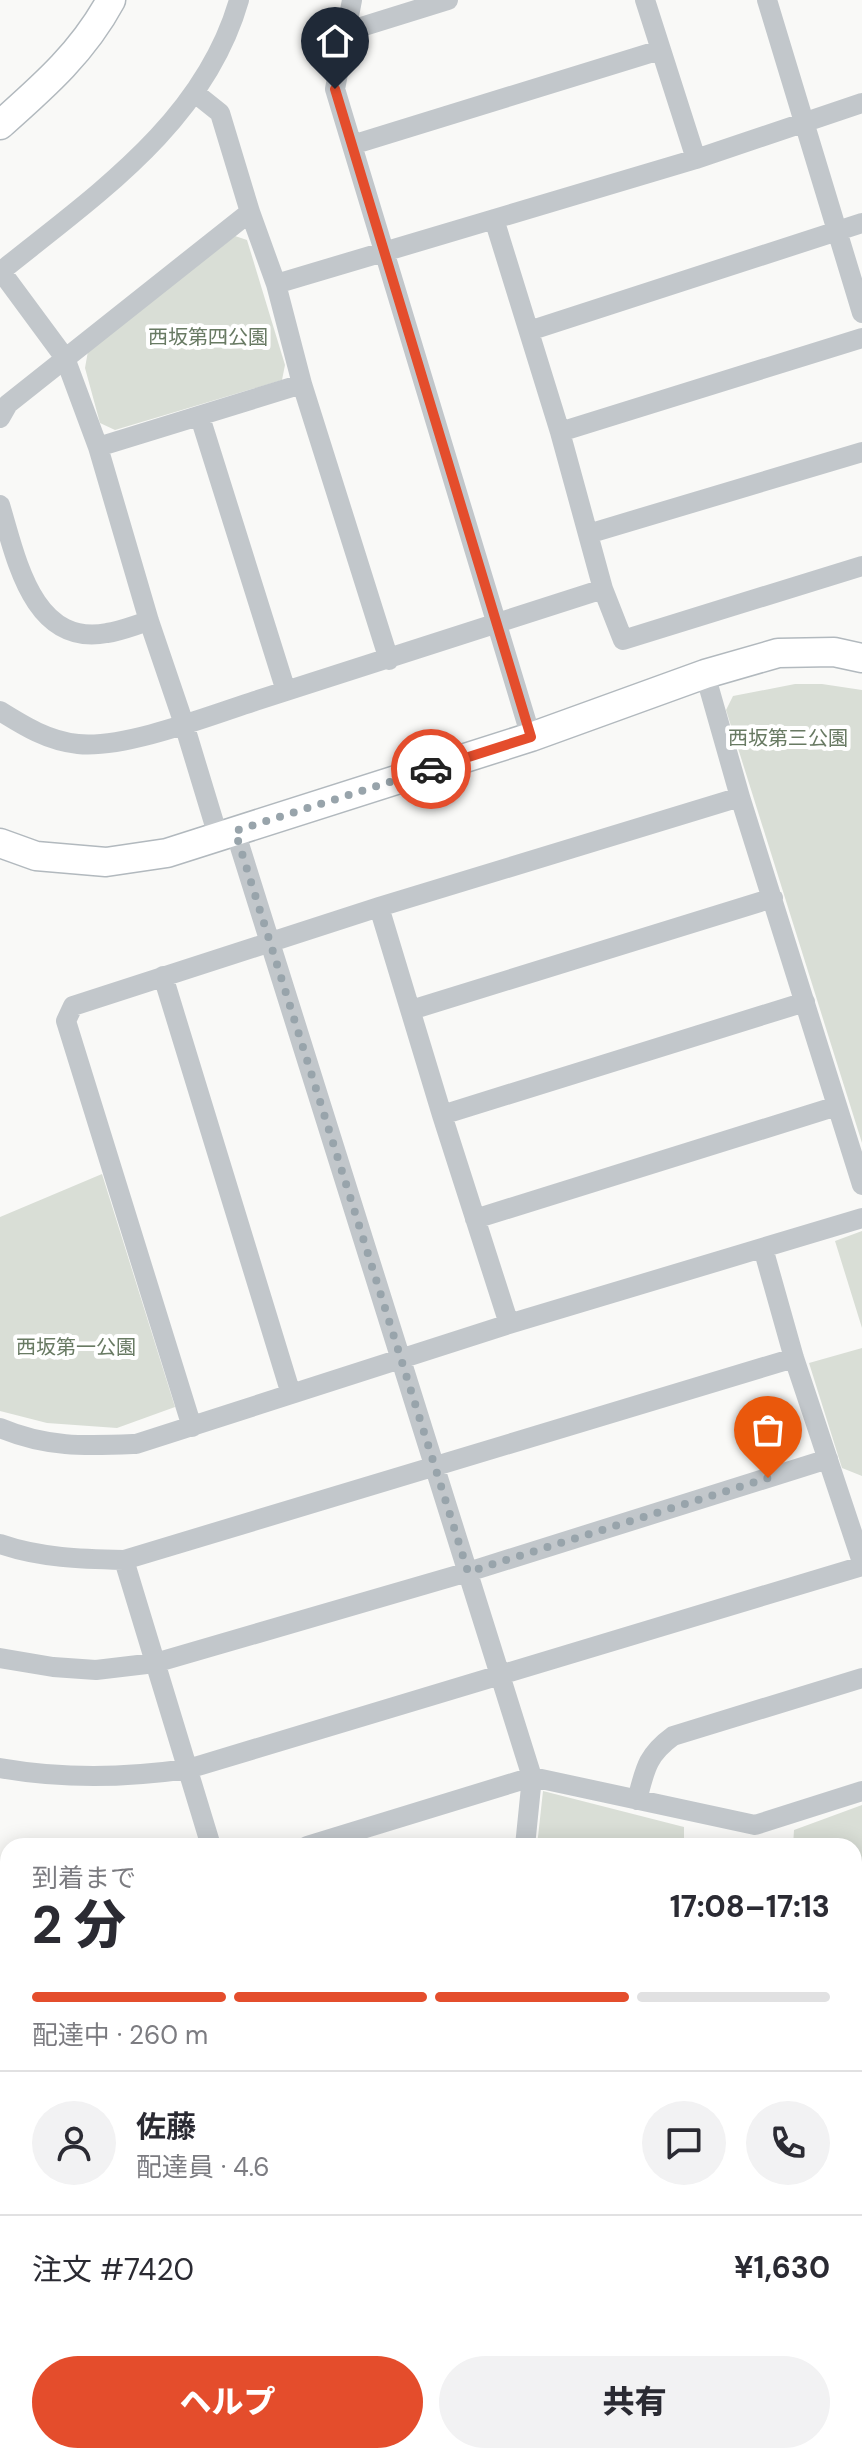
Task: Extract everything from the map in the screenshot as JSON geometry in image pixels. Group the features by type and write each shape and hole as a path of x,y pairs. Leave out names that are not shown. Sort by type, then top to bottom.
{"street":[{"path":"0,125 49,82 87,41 111,0"},
{"path":"239,0 226,36 195,93 162,135 120,175 0,271 65,358 98,447 149,621 184,724 270,941 532,1777 526,1838"},
{"path":"352,0 335,89 531,737"},
{"path":"345,32 448,0"},
{"path":"645,0 696,159"},
{"path":"767,0 862,313"},
{"path":"352,145 660,50"},
{"path":"195,93 220,113 276,284 302,384 389,660"},
{"path":"276,284 696,159 862,103"},
{"path":"0,418 8,404 250,212"},
{"path":"494,219 560,432 603,589 623,640 862,566"},
{"path":"529,331 862,223"},
{"path":"560,432 862,338"},
{"path":"98,447 302,384"},
{"path":"200,417 286,691"},
{"path":"588,534 862,452"},
{"path":"0,505 5,542 31,597 53,622 68,629 104,634 149,621"},
{"path":"0,711 39,734 78,744 121,740 184,724 389,660 603,589"},
{"path":"0,843 36,856 106,862 167,853 531,737 705,674 778,653 834,652 862,658"},
{"path":"705,674 740,797 862,1185"},
{"path":"192,1427 66,1021 73,1006 270,941 740,797"},
{"path":"411,1010 773,898"},
{"path":"379,907 509,1324"},
{"path":"163,976 291,1394"},
{"path":"442,1115 805,1002"},
{"path":"475,1219 837,1106"},
{"path":"0,1428 26,1439 74,1447 136,1444 509,1324 862,1218"},
{"path":"0,1768 44,1775 133,1777 188,1769 862,1564 794,1358 763,1248"},
{"path":"0,1544 21,1552 70,1559 124,1560 794,1358"},
{"path":"0,1658 96,1670 155,1663 468,1572 828,1459"},
{"path":"124,1560 209,1838"},
{"path":"637,1800 647,1762 657,1748 673,1736 862,1678"},
{"path":"333,1838 532,1777 755,1825 862,1791"}],"green space":[{"name":"西坂第四公園","path":"235,236 247,240 285,365 282,380 115,430 100,423 85,368 88,351"},
{"name":"西坂第三公園","path":"795,684 822,684 862,690 862,1143 726,710 733,696"},
{"name":"西坂第一公園","path":"102,1174 175,1407 117,1428 47,1423 0,1411 0,1217"},
{"path":"862,1231 862,1328 835,1241"},
{"path":"862,1348 862,1476 842,1468 809,1363"},
{"path":"543,1791 684,1827 684,1838 538,1838"},
{"path":"862,1805 862,1838 794,1838 794,1830"}],"way so far":[{"path":"431,769 235,831 468,1572 768,1478"}],"route":[{"path":"335,89 531,737 431,769"}]}
